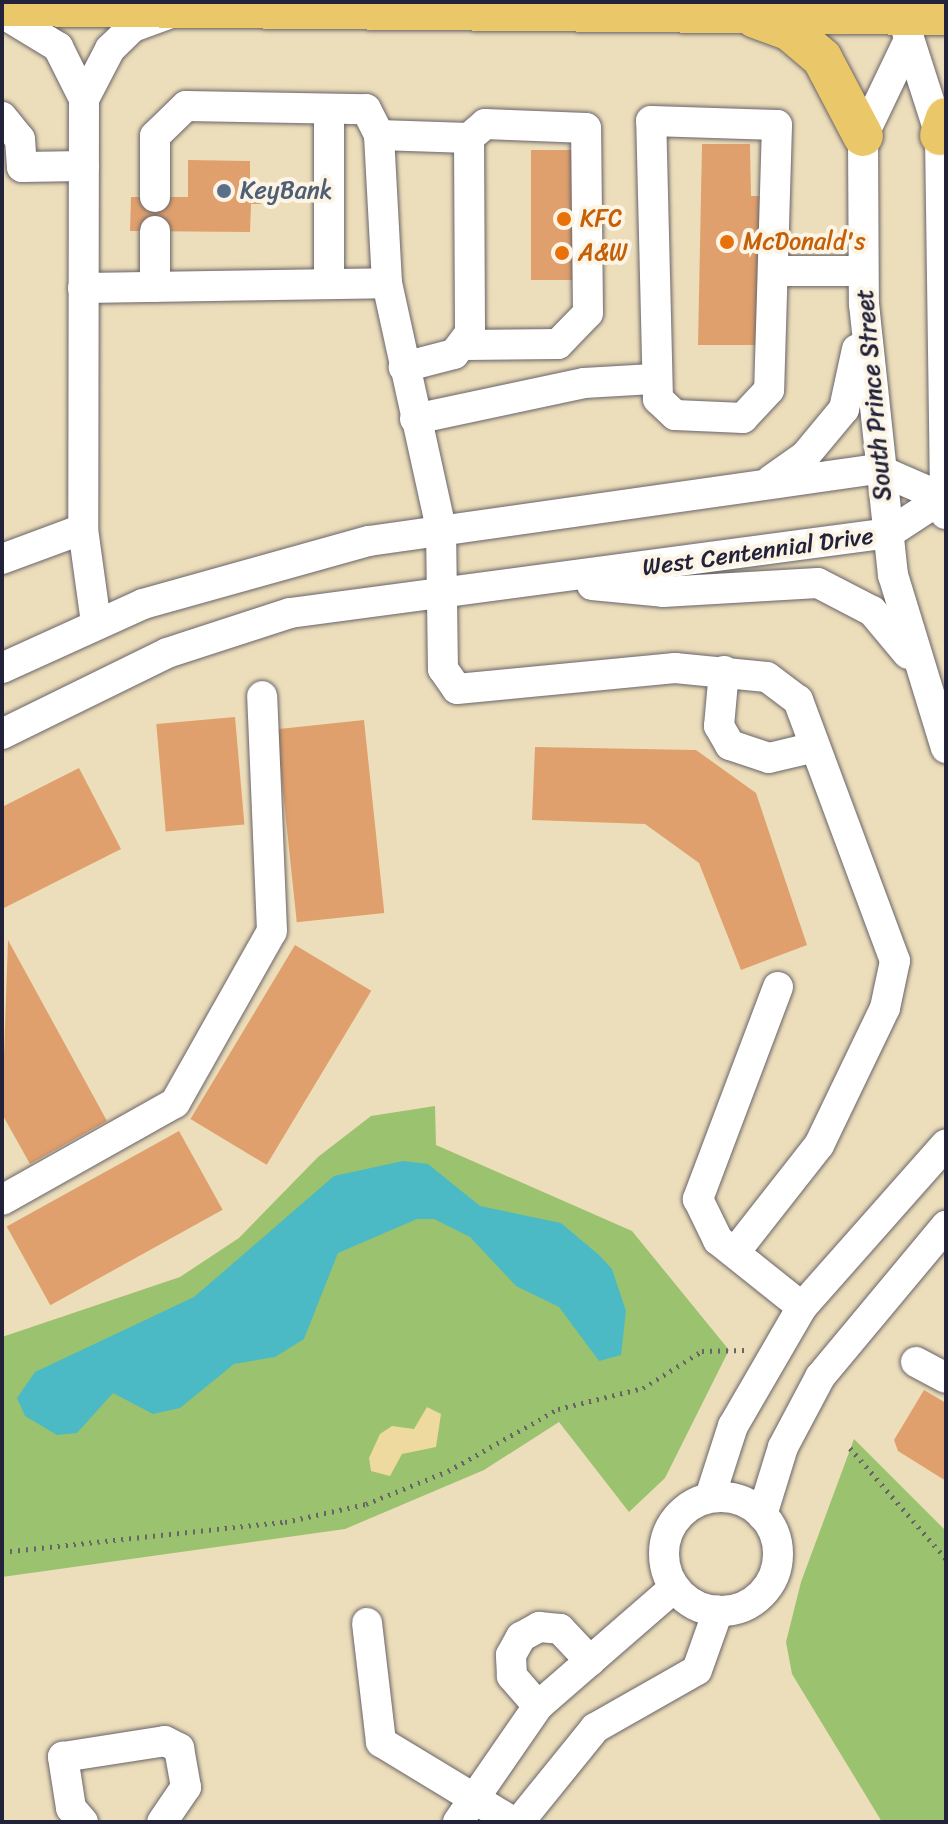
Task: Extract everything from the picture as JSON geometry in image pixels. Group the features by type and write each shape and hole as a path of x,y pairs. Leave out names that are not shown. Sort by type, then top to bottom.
{"main road":[{"path":"2,6 52,4 731,13 917,19"},
{"path":"731,13 774,22 822,58 863,136"}],"street":[{"path":"84,99 110,49 133,27 187,7"},
{"path":"2,13 58,47 84,99 83,529 96,623"},
{"path":"2,668 96,623 258,567 441,528 769,481 877,469 944,505 943,127 917,19"},
{"name":"South Prince Street","path":"917,19 863,136 864,304 877,469 916,665 946,748"},
{"path":"155,197 155,136 186,106 366,109 379,135 387,283 441,528 443,669 457,689 675,668 724,671 786,686 815,747 891,938 892,983 819,1145 735,1252"},
{"path":"329,109 329,284"},
{"path":"2,117 20,139 22,167 84,166"},
{"path":"651,121 777,125 775,271 769,390 760,405 743,418 675,415 658,399 653,379 651,121"},
{"path":"379,135 469,138 485,124 571,125 590,138 582,325 558,344 465,345 404,367"},
{"path":"465,345 471,311 469,138"},
{"path":"155,231 155,287"},
{"path":"775,271 863,271"},
{"path":"83,288 387,283"},
{"path":"769,481 805,456 844,409 864,304"},
{"path":"415,419 584,383 653,379"},
{"name":"West Centennial Drive","path":"2,734 155,658 252,623 889,533 944,505"},
{"path":"2,559 83,529"},
{"path":"557,580 663,592 818,583 872,611 916,665"},
{"path":"724,671 719,726 730,745 769,758 815,747"},
{"path":"2,1200 136,1130 175,1103 272,931 262,696"},
{"path":"778,987 698,1199 707,1228 802,1307"},
{"path":"710,1497 737,1499 762,1515 776,1538 775,1575 751,1603 718,1611 675,1587 665,1562 672,1525 710,1497 733,1426 802,1307 946,1144"},
{"path":"762,1515 783,1447 820,1377 946,1226"},
{"path":"916,1362 946,1378"},
{"path":"464,1810 538,1706 675,1587"},
{"path":"519,1822 595,1728 697,1670 718,1611"},
{"path":"367,1623 381,1742 464,1810 513,1822"},
{"path":"538,1706 512,1676 511,1655 521,1637 539,1627 560,1629 590,1661"},
{"path":"83,1822 71,1808 63,1757 165,1741 179,1748 186,1787 162,1822"}],"path":[{"path":"2,1552 285,1522 366,1504 448,1471 558,1409 643,1388 702,1351 744,1350"},
{"path":"850,1448 946,1559"}],"green space":[{"path":"435,1106 436,1145 632,1231 729,1350 665,1478 629,1512 559,1422 484,1470 345,1529 2,1577 2,1337 180,1277 239,1238 318,1157 371,1116"},
{"path":"854,1439 946,1531 946,1822 882,1822 792,1674 786,1642 801,1582"}],"sand":[{"path":"427,1407 441,1414 436,1447 402,1454 390,1476 371,1471 369,1458 380,1434 392,1426 414,1429"}],"water":[{"path":"403,1161 428,1164 480,1206 561,1223 599,1255 612,1269 626,1311 621,1355 599,1361 559,1307 516,1286 470,1237 434,1219 417,1219 338,1253 304,1339 275,1357 234,1364 180,1408 153,1414 113,1393 77,1433 57,1435 25,1416 17,1398 35,1372 194,1297 334,1176"}],"building":[{"path":"702,144 750,144 751,196 761,196 757,345 698,345"},
{"path":"531,150 584,150 584,280 531,280"},
{"name":"KeyBank","path":"188,160 250,161 250,185 261,185 261,204 251,204 250,232 130,231 131,197 188,197"},
{"path":"235,717 244,825 166,831 156,724"},
{"path":"364,720 384,913 297,922 276,729"},
{"path":"535,747 696,750 756,793 807,945 741,970 699,863 645,824 532,820"},
{"path":"79,768 121,849 2,909 2,807"},
{"path":"8,940 107,1121 30,1164 2,1114"},
{"path":"295,945 371,991 267,1165 190,1119"},
{"path":"179,1131 223,1210 50,1305 7,1227"},
{"path":"924,1390 946,1403 946,1481 898,1451 894,1440"}],"place":[{"name":"KeyBank","path":"224,191"},
{"name":"KFC","path":"564,219"},
{"name":"McDonald's","path":"727,242"},
{"name":"A&W","path":"562,253"}]}
